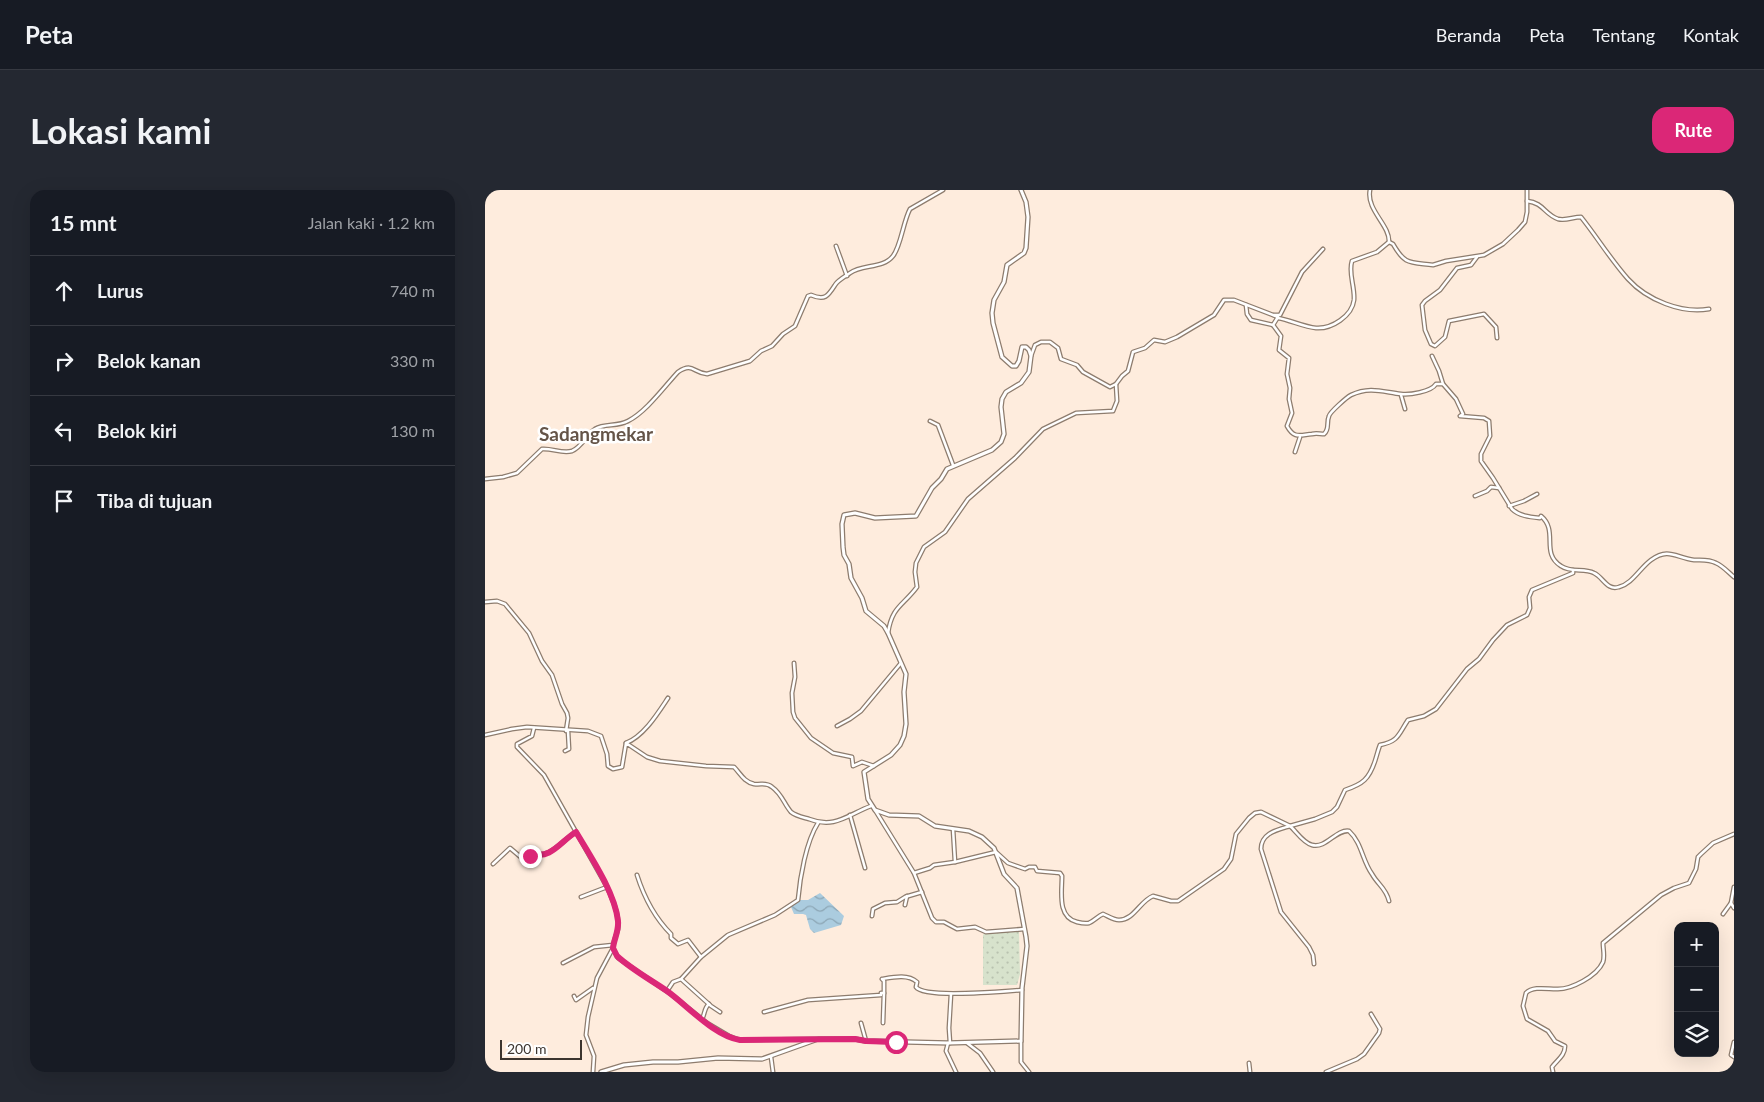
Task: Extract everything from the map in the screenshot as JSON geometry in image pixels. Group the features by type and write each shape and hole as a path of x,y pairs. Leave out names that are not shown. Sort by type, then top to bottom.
{"street":[{"path":"485,479 517,473 537,452 543,449 567,452 573,450 596,428 630,420 638,415 678,372 685,368 692,368 707,374 751,360 761,351 772,346 782,334 794,327 807,296 824,298 833,290 837,283 851,272 891,259 897,250 910,209 943,190"},
{"path":"1021,190 1026,202 1028,217 1026,248 1024,253 1007,265 1003,282 994,300 992,312 1002,357 1012,366 1016,366 1024,346 1029,350 1031,356"},
{"path":"1370,190 1369,196 1374,210 1389,237 1389,242"},
{"path":"1389,242 1393,243 1399,256 1404,260 1433,265 1492,252 1521,226 1526,216 1527,190"},
{"path":"1526,201 1540,204 1550,215 1557,218 1565,220 1581,217 1629,280 1659,301 1683,309 1697,311 1709,309"},
{"path":"1024,929 986,932 975,927 957,929 944,922 936,922 932,918 914,873 871,806 864,775 866,770 887,758 898,748 904,736 906,724 904,692 906,676 888,633 884,626 866,611 851,576 849,564 844,555 842,518 845,514 849,513 875,518 916,517 933,486 941,479 947,469 992,450 1001,442 1004,434 1001,407 1003,399 1006,392 1020,384 1026,376 1030,368 1035,344 1050,342 1057,346 1061,359 1077,365 1083,372 1110,386 1116,384 1128,371 1133,352 1145,348 1154,340 1165,342 1182,334 1214,315 1224,300 1234,300 1278,318 1291,320 1314,328 1330,325 1349,313 1354,300 1350,271 1352,260 1377,252 1389,242"},
{"path":"836,246 847,276"},
{"path":"1268,314 1280,315 1302,272 1323,249"},
{"path":"1477,256 1471,265 1457,268 1440,290 1423,303 1421,310 1425,330 1431,344 1434,346 1445,338 1449,321 1484,314 1496,327 1497,338"},
{"path":"1246,305 1247,314 1251,320 1273,325 1281,336 1279,350 1288,355 1287,374 1292,413 1287,427 1292,433 1301,436 1314,433 1324,434 1327,431 1330,413 1352,395 1370,390 1385,390 1401,394 1427,391 1436,384 1443,384"},
{"path":"1273,325 1278,318"},
{"path":"1432,356 1443,384 1459,404 1463,414 1460,416 1484,418 1489,421 1490,436 1481,454 1481,461 1509,506 1517,513 1543,518 1550,529 1549,549 1554,561 1561,567 1593,573 1609,586 1616,588 1626,583 1655,557 1673,554 1689,559 1715,562 1734,577"},
{"path":"888,633 891,619 896,609 917,587 916,563 923,548 945,532 966,500 1015,458 1047,426 1077,413 1113,411 1117,401 1116,384"},
{"path":"1401,394 1405,409"},
{"path":"930,421 937,425 953,465"},
{"path":"1295,452 1301,436"},
{"path":"1475,496 1487,491 1491,487 1499,488"},
{"path":"1509,506 1537,494"},
{"path":"1314,964 1309,946 1281,912 1261,849 1262,841 1267,834 1315,820 1333,811 1345,790 1360,785 1366,780 1381,745 1394,741 1408,720 1424,716 1436,709 1467,669 1479,659 1507,625 1527,615 1530,608 1529,595 1532,590 1573,573 1573,570"},
{"path":"485,602 497,601 505,604 529,633 542,661 552,675 567,713 569,749 565,751"},
{"path":"794,663 795,677 792,693 795,718 811,738 833,753 852,757 853,766 862,762 873,766"},
{"path":"837,726 857,715 901,663"},
{"path":"626,743 635,739 653,720 668,698"},
{"path":"534,728 532,736 519,741 517,747 544,775 607,887 615,906 618,920 613,947 594,987 586,1035 594,1056 593,1072"},
{"path":"485,735 512,729 534,728 588,731 601,736 607,754 608,766 613,769 621,767 626,743"},
{"path":"626,743 647,757 660,761 734,767 740,776 749,782 766,784 777,791 787,807 797,816 818,823 829,823 843,819 871,806"},
{"path":"875,810 889,815 919,816 935,826 977,834 986,839 1008,864 1025,869 1029,867 1035,868 1037,871 1060,873 1062,876 1061,898 1065,915 1071,921 1082,924 1104,914 1116,920 1125,919 1152,896 1171,901 1183,899 1227,867 1231,859 1236,834 1256,812 1261,812 1290,826 1312,845 1323,844 1344,831 1351,832 1358,841 1367,866 1386,891 1389,901"},
{"path":"850,815 865,868"},
{"path":"667,991 673,982 681,979 701,957 728,935 775,916 798,900 801,873 813,832 818,823"},
{"path":"953,829 955,862"},
{"path":"493,864 511,848 523,859 528,858 532,853 546,854 556,849 568,836 576,832"},
{"path":"1553,1072 1552,1067 1565,1052 1565,1046 1555,1040 1548,1031 1527,1019 1523,1006 1526,993 1531,989 1563,989 1586,979 1600,967 1603,960 1604,942 1661,894 1689,883 1701,854 1713,843 1734,834"},
{"path":"914,873 926,870 934,865 996,852"},
{"path":"996,852 1004,874 1017,888 1027,946 1022,990 1021,1062 1029,1072"},
{"path":"637,875 652,909 671,934 671,938 678,944 688,940 701,957"},
{"path":"581,897 607,887"},
{"path":"1723,914 1731,903 1734,887"},
{"path":"872,916 873,910 880,904 897,902 907,896 921,892"},
{"path":"905,905 907,896"},
{"path":"1731,903 1734,908"},
{"path":"563,963 594,947 613,947"},
{"path":"613,947 618,958 667,991 702,1019 720,1031 738,1039 855,1039 866,1041 949,1043 1021,1041"},
{"path":"883,1023 884,982 882,979 914,978 919,991 951,994 1022,990"},
{"path":"681,979 720,1012"},
{"path":"574,996 576,1000 594,987"},
{"path":"764,1012 808,1000 884,993"},
{"path":"951,994 949,1043 946,1052 957,1072"},
{"path":"702,1019 709,1004"},
{"path":"1326,1072 1357,1059 1364,1054 1380,1032 1371,1014"},
{"path":"861,1023 866,1041"},
{"path":"601,1072 616,1066 683,1062 709,1058 758,1060 818,1039"},
{"path":"1734,1042 1731,1055 1734,1057"},
{"path":"967,1043 980,1052 993,1072"},
{"path":"771,1057 773,1072"},
{"path":"1249,1063 1250,1072"}],"green space":[{"path":"1019,931 1020,974 1017,985 983,985 983,935"}],"water":[{"path":"820,893 844,916 841,925 814,933 810,929 806,915 794,914 791,907 799,900 808,900"}],"district":[{"name":"Sadangmekar","path":"596,433"}],"route":[{"path":"530,856 532,853 537,855 547,854 556,849 568,836 576,832 595,864 615,906 618,927 613,951 618,958 672,995 707,1023 729,1036 740,1040 855,1039 896,1042"}]}
